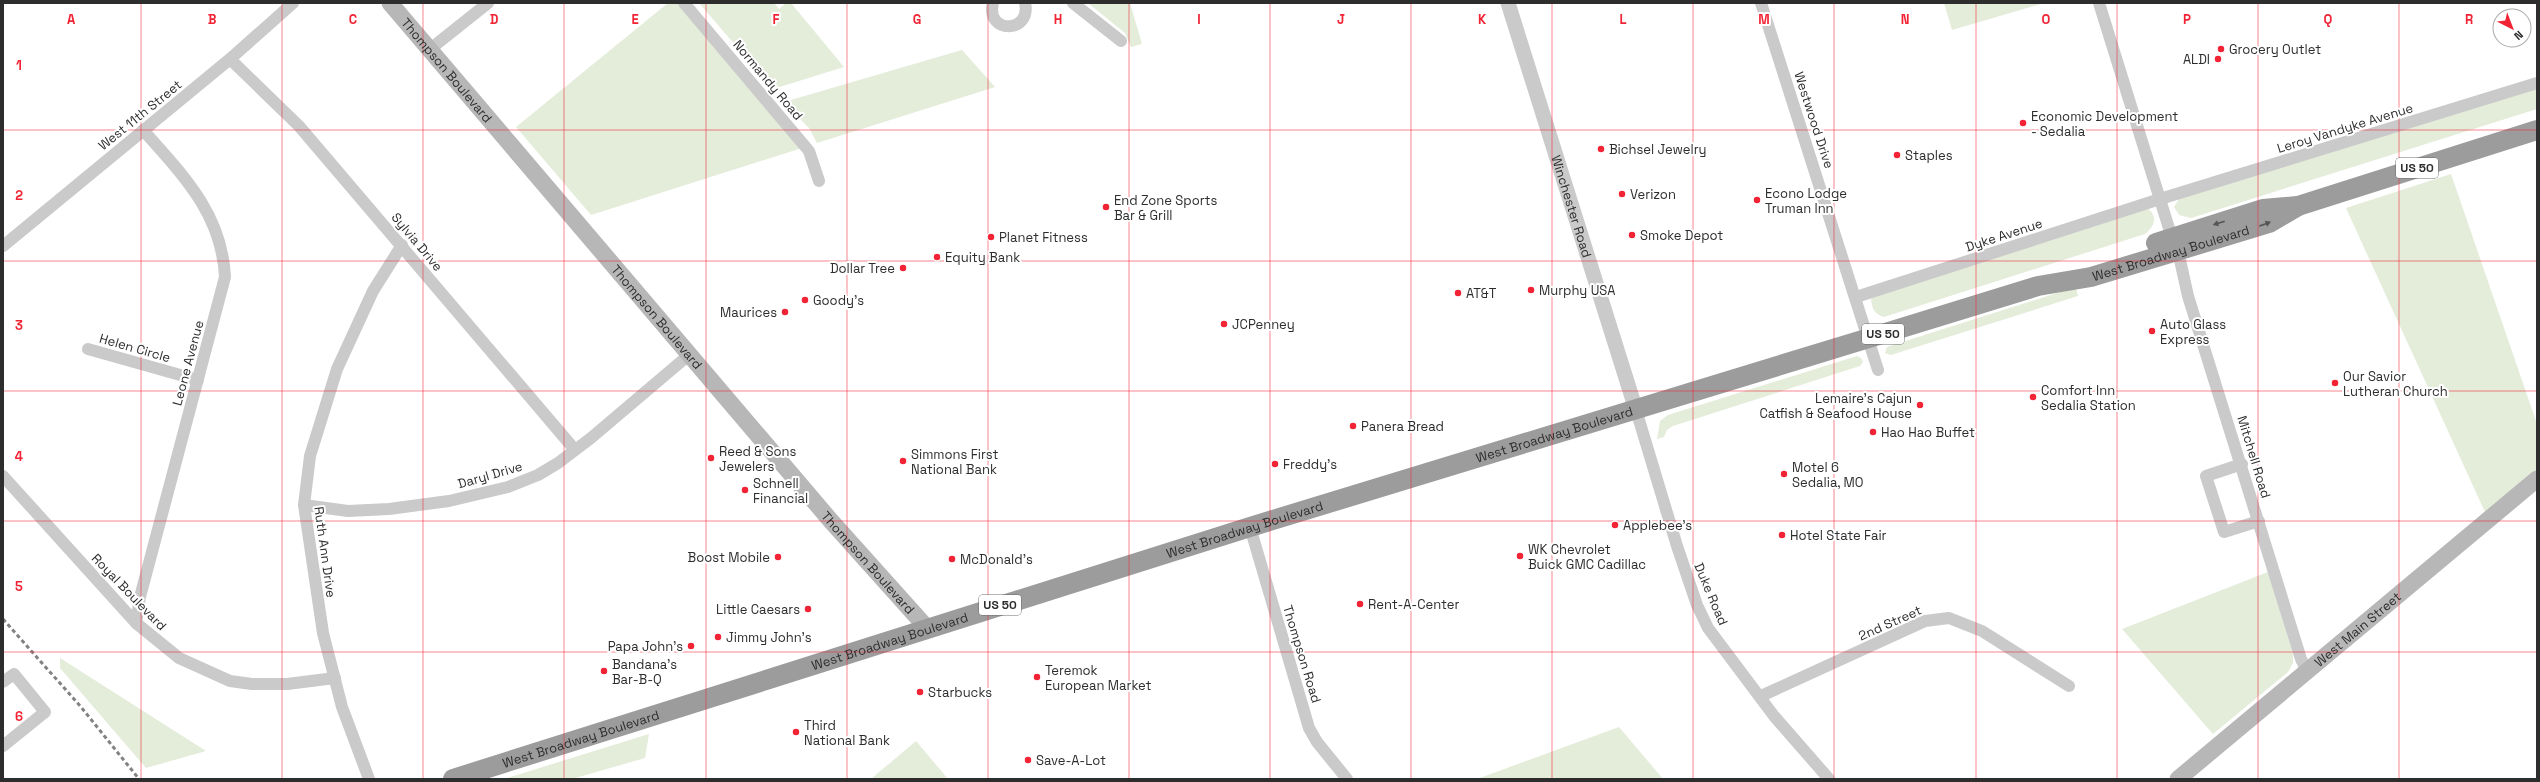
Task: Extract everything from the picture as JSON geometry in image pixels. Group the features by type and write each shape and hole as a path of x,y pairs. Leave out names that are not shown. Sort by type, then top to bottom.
{"highway":[{"name":"West Broadway Boulevard","path":"453,779 1250,527 2038,286 2086,264 2175,245 2263,209 2298,206 2537,130"}],"main road":[{"name":"Thompson Boulevard","path":"390,3 831,521 927,628"},
{"name":"West Main Street","path":"2178,779 2537,479"}],"street":[{"name":"West 11th Street","path":"3,246 230,59 293,3"},
{"path":"429,50 488,3"},
{"name":"Normandy Road","path":"684,3 809,151 819,181"},
{"path":"993,3 992,14 994,19 998,23 1009,27 1014,26 1023,19 1026,14 1025,3"},
{"path":"1074,3 1121,41"},
{"name":"Winchester Road","path":"1508,3 1636,410"},
{"name":"Westwood Drive","path":"1761,3 1856,297 1878,370"},
{"name":"Mitchell Road","path":"2099,3 2175,245 2188,296 2242,464 2301,659 2307,671"},
{"name":"Sylvia Drive","path":"230,59 299,126 402,245 575,450"},
{"name":"Leroy Vandyke Avenue","path":"2160,199 2537,83"},
{"name":"Leone Avenue","path":"136,623 140,597 225,277 224,255 218,234 188,182 144,130"},
{"name":"Dyke Avenue","path":"1856,297 2160,199"},
{"name":"Ruth Ann Drive","path":"369,779 342,707 322,627 304,505 310,456 337,369 374,291 402,245"},
{"name":"Helen Circle","path":"88,349 198,380"},
{"name":"Daryl Drive","path":"304,505 348,511 389,509 449,501 508,487 538,475 575,450 690,354"},
{"name":"Duke Road","path":"1636,410 1674,539 1702,616 1714,638 1774,716 1829,779"},
{"path":"2242,464 2206,476 2224,532 2259,521"},
{"name":"Royal Boulevard","path":"3,476 136,623 179,658 230,681 252,684 287,684 335,678"},
{"name":"Thompson Road","path":"1250,527 1309,728 1317,742 1348,779"},
{"name":"2nd Street","path":"1760,696 1926,621 1949,618 1982,631 2069,686"},
{"path":"3,682 14,674 45,712 3,746"}],"green space":[{"path":"668,3 682,3 802,148 591,215 516,127"},
{"path":"699,3 774,3 779,9 786,3 791,3 844,67 773,89"},
{"path":"1088,3 1130,3 1142,44 1131,47 1125,33"},
{"path":"1944,3 2044,3 1952,30"},
{"path":"962,50 995,87 817,143 809,128 784,102"},
{"path":"2537,84 2537,109 2191,218 2179,215 2174,207 2179,199"},
{"path":"2451,174 2537,424 2537,471 2485,512 2346,208"},
{"path":"2147,208 2153,214 2154,221 2151,228 2145,234 1884,317 1876,313 1872,306 1871,299 1879,292"},
{"path":"2076,287 2078,296 1891,355 1885,353 1887,347"},
{"path":"1857,356 1861,358 1863,362 1860,366 1673,426 1667,430 1664,437 1657,439 1660,421 1668,415"},
{"path":"2268,572 2293,654 2293,663 2288,672 2213,734 2122,629"},
{"path":"60,658 206,751 146,768 60,668"},
{"path":"1619,727 1663,779 1477,779"},
{"path":"649,734 645,758 572,779 504,779"},
{"path":"916,741 948,779 871,779"}],"railway":[{"path":"3,619 81,707 139,779"}],"place":[{"name":"Grocery Outlet","path":"2221,49"},
{"name":"ALDI","path":"2218,59"},
{"name":"Economic Development - Sedalia","path":"2023,123"},
{"name":"Bichsel Jewelry","path":"1601,149"},
{"name":"Staples","path":"1897,155"},
{"name":"Verizon","path":"1622,194"},
{"name":"Econo Lodge Truman Inn","path":"1757,200"},
{"name":"End Zone Sports Bar & Grill","path":"1106,207"},
{"name":"Smoke Depot","path":"1632,235"},
{"name":"Planet Fitness","path":"991,237"},
{"name":"Equity Bank","path":"937,257"},
{"name":"Dollar Tree","path":"903,268"},
{"name":"Murphy USA","path":"1531,290"},
{"name":"AT&T","path":"1458,293"},
{"name":"Goody's","path":"805,300"},
{"name":"Maurices","path":"785,312"},
{"name":"JCPenney","path":"1224,324"},
{"name":"Auto Glass Express","path":"2152,331"},
{"name":"Our Savior Lutheran Church","path":"2335,383"},
{"name":"Comfort Inn Sedalia Station","path":"2033,397"},
{"name":"Lemaire's Cajun Catfish & Seafood House","path":"1920,405"},
{"name":"Panera Bread","path":"1353,426"},
{"name":"Hao Hao Buffet","path":"1873,432"},
{"name":"Reed & Sons Jewelers","path":"711,458"},
{"name":"Simmons First National Bank","path":"903,461"},
{"name":"Freddy's","path":"1275,464"},
{"name":"Motel 6 Sedalia, MO","path":"1784,474"},
{"name":"Schnell Financial","path":"745,490"},
{"name":"Applebee's","path":"1615,525"},
{"name":"Hotel State Fair","path":"1782,535"},
{"name":"WK Chevrolet Buick GMC Cadillac","path":"1520,556"},
{"name":"Boost Mobile","path":"778,557"},
{"name":"McDonald's","path":"952,559"},
{"name":"Rent-A-Center","path":"1360,604"},
{"name":"Little Caesars","path":"808,609"},
{"name":"Jimmy John's","path":"718,637"},
{"name":"Papa John's","path":"691,646"},
{"name":"Bandana's Bar-B-Q","path":"604,671"},
{"name":"Teremok European Market","path":"1037,677"},
{"name":"Starbucks","path":"920,692"},
{"name":"Third National Bank","path":"796,732"},
{"name":"Save-A-Lot","path":"1028,760"}]}
